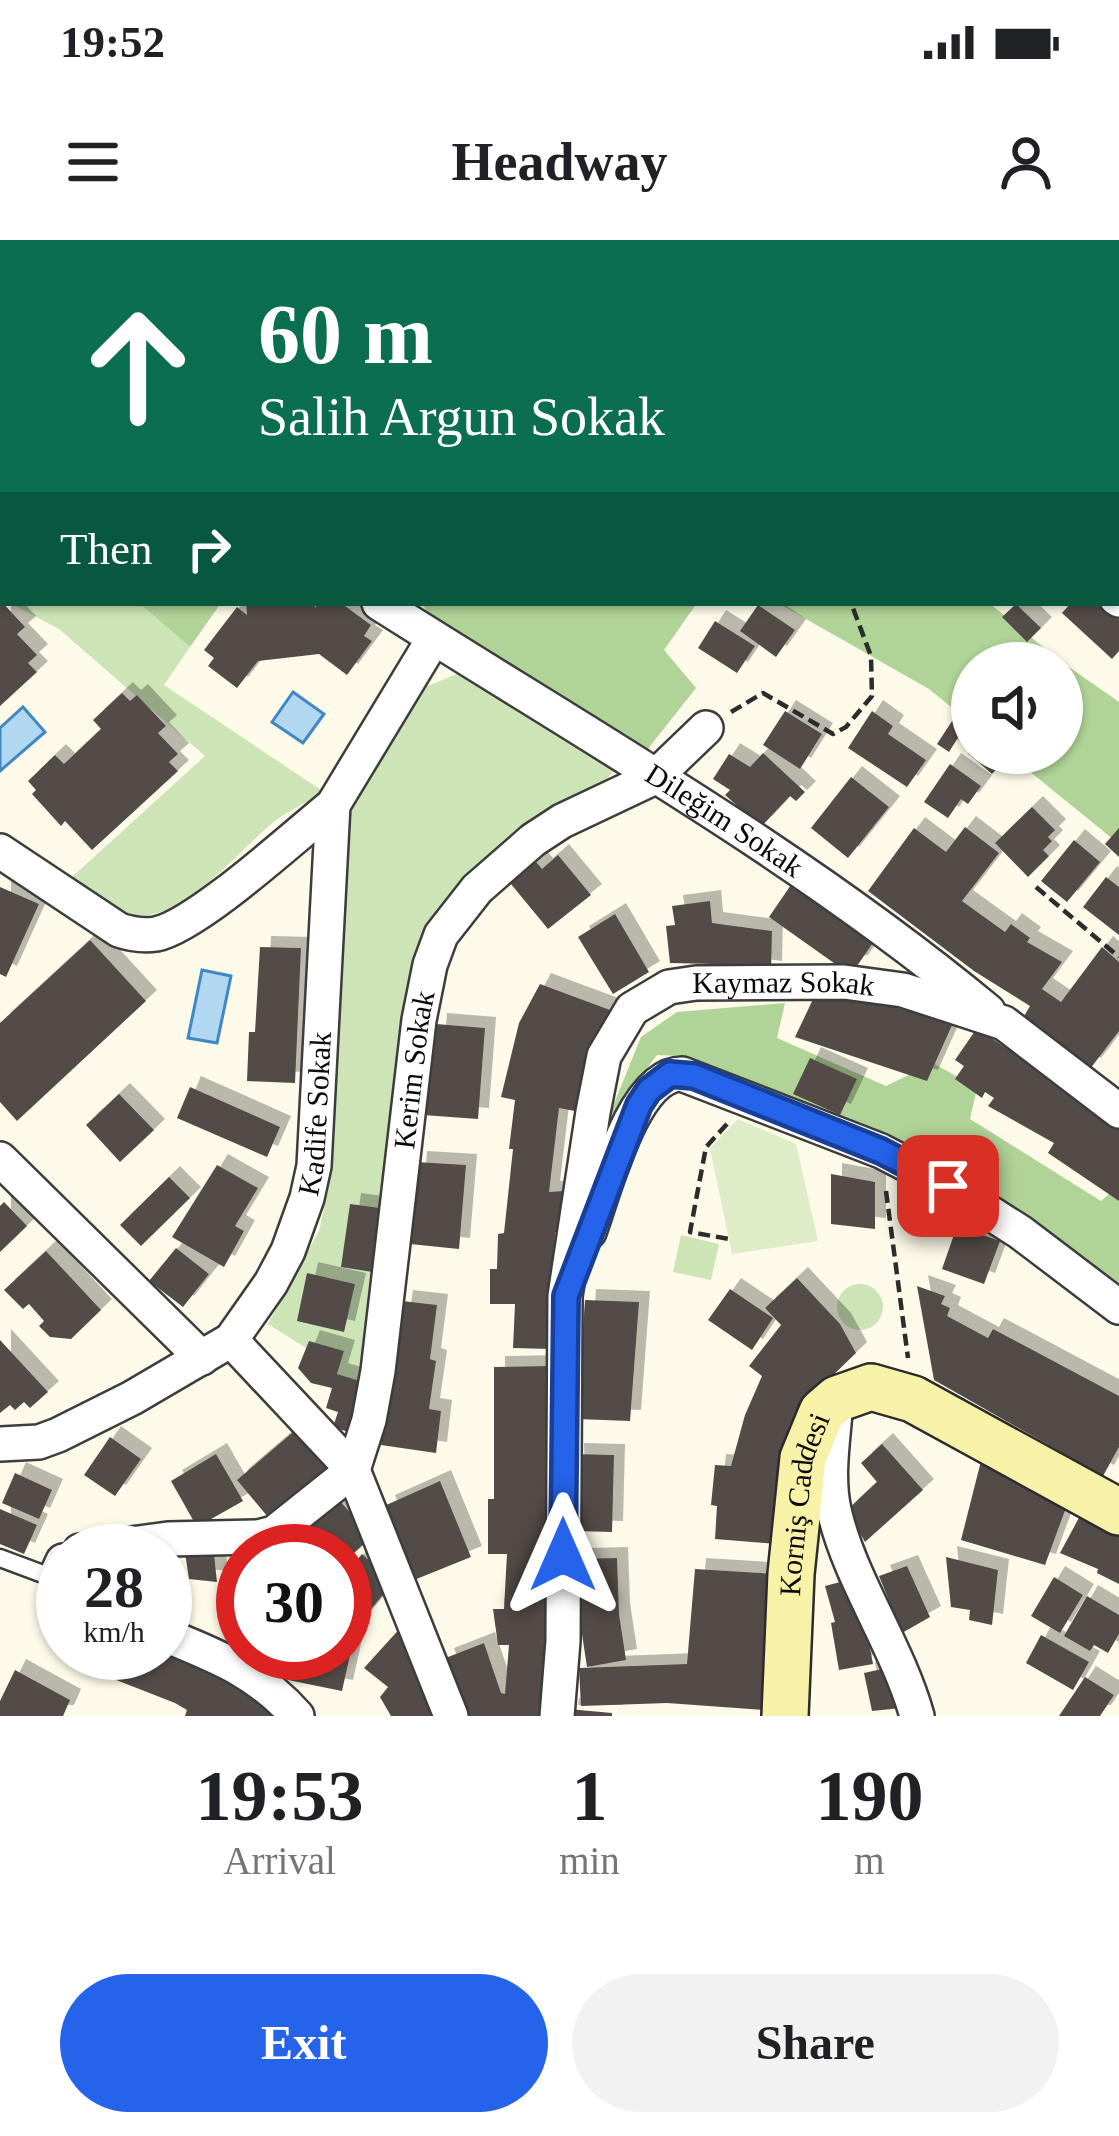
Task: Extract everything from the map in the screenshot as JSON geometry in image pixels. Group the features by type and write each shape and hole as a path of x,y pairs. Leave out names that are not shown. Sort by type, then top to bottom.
{"main road":[{"name":"Korniş Caddesi","path":"785,1716 791,1574 803,1458 822,1412 836,1399 871,1388 913,1399 1119,1512"}],"street":[{"name":"Dileğim Sokak","path":"384,606 760,842 900,938 1004,1023"},
{"name":"Kadife Sokak","path":"0,1444 39,1442 58,1435 216,1349 272,1283 288,1251 310,1182 333,805 434,638"},
{"name":"Kerim Sokak","path":"353,1470 378,1371 419,1020 441,934 477,890 533,840 655,777 706,728"},
{"path":"0,850 119,930 156,934 191,918 333,805"},
{"name":"Kaymaz Sokak","path":"557,1716 563,1641 566,1296 604,1056 617,1029 650,995 696,983 872,983 1004,1023 1119,1111"},
{"path":"566,1296 628,1129 649,1090 670,1074 682,1074 881,1151 948,1186 1020,1232 1119,1306"},
{"path":"0,1159 353,1470 451,1716"},
{"path":"836,1399 833,1505 840,1532 905,1673 917,1716"},
{"path":"192,1540 274,1533 353,1470"},
{"path":"192,1647 247,1670 297,1716"}],"lane":[{"path":"0,1558 36,1570"}],"path":[{"path":"706,728 763,693 833,734 846,727 872,696 871,656 852,606"},
{"path":"1036,886 1119,957"},
{"path":"729,1239 690,1232 706,1147 752,1098"},
{"path":"881,1151 913,1399"}],"green space":[{"path":"16,606 142,606 190,647 164,685 324,792 275,821 211,880 174,906 137,915 111,905 72,877 205,756 59,629"},
{"path":"142,606 219,606 190,647"},
{"path":"424,606 695,606 664,650 696,688 647,750 432,621"},
{"path":"783,606 993,606 1037,642 951,642 951,707 929,689"},
{"path":"459,673 473,677 615,768 602,783 546,812 493,853 462,884 423,937 367,1383 337,1374 343,1351 309,1341 306,1348 268,1324 319,1231 330,1181 348,816 423,688"},
{"path":"1083,677 1119,702 1119,844 1033,774 1083,774"},
{"path":"785,1003 777,1038 886,1086 933,1063 977,1088 970,1119 1101,1201 1119,1185 1119,1287 901,1142 682,1056 657,1055 607,1121 641,1037 677,1012"},
{"path":"738,1119 796,1144 818,1241 732,1254 710,1148"},
{"path":"681,1235 719,1244 711,1280 673,1272"},
{"path":"860,1284 876,1291 883,1307 876,1323 860,1330 844,1323 837,1307 844,1291"}],"water":[{"path":"293,692 324,714 303,743 272,722"},
{"path":"23,707 45,732 0,771 0,728"},
{"path":"202,970 231,976 217,1043 188,1038"}],"building":[{"path":"0,606 6,606 25,627 17,634 37,655 28,663 37,672 0,706"},
{"path":"246,606 345,606 371,625 364,636 372,641 347,675 319,654 258,661 237,688 208,666 214,658 204,650 237,607 247,615"},
{"path":"757,606 795,630 776,657 740,631"},
{"path":"1014,606 1041,628 1027,642 1002,617"},
{"path":"1068,606 1104,606 1119,620 1119,651 1112,659 1062,613"},
{"path":"715,621 755,646 737,673 698,648"},
{"path":"122,693 130,701 137,695 166,726 158,733 178,754 169,762 178,771 92,850 65,821 61,826 32,794 36,790 28,781 55,755 64,764 101,729 93,720"},
{"path":"785,711 822,734 800,769 763,745"},
{"path":"872,711 893,726 888,734 926,760 907,787 848,748"},
{"path":"951,723 949,752 937,744"},
{"path":"763,753 805,792 796,801 790,796 761,827 725,795 730,790 713,779 729,754 750,767"},
{"path":"950,764 951,774 964,774 981,786 968,804 961,799 948,818 924,802"},
{"path":"851,777 889,807 848,858 811,828"},
{"path":"1032,807 1055,830 1043,850 1049,856 1028,877 995,843"},
{"path":"965,827 999,853 962,901 1005,932 1011,924 1030,938 1027,942 1062,962 1042,989 1061,1002 1102,947 1119,962 1119,1031 1090,1069 1023,1018 1030,1006 974,971 868,891 914,828 946,852"},
{"path":"1119,828 1119,857 1105,844"},
{"path":"1074,840 1100,862 1067,902 1041,881"},
{"path":"558,855 591,895 548,929 506,878 532,857 542,869"},
{"path":"1106,877 1119,887 1119,935 1083,907"},
{"path":"795,879 877,937 857,966 841,968 769,917"},
{"path":"0,887 39,904 6,977 0,974"},
{"path":"710,901 712,923 772,931 771,972 670,963 666,926 675,925 672,906"},
{"path":"615,914 649,972 613,994 578,937"},
{"path":"90,940 146,1001 17,1121 0,1102 0,1023"},
{"path":"260,947 301,948 295,1083 247,1081"},
{"path":"540,984 610,1010 596,1043 580,1112 559,1108 549,1192 563,1191 562,1232 555,1232 551,1349 513,1348 515,1304 490,1304 490,1269 497,1269 498,1234 504,1233 513,1149 509,1149 515,1100 501,1097 519,1023"},
{"path":"816,993 857,997 953,1023 927,1081 795,1037"},
{"path":"436,1024 485,1028 478,1119 423,1115 429,1047 434,1047"},
{"path":"977,1028 1119,1127 1119,1201 1048,1153 1054,1143 988,1106 994,1098 985,1092 982,1098 955,1079 964,1066 955,1060"},
{"path":"810,1058 857,1079 840,1115 793,1094"},
{"path":"190,1087 280,1127 267,1157 177,1118"},
{"path":"119,1094 154,1130 120,1162 86,1125"},
{"path":"416,1162 466,1165 459,1249 410,1244"},
{"path":"217,1165 258,1188 235,1226 244,1231 224,1267 172,1237"},
{"path":"831,1174 875,1182 875,1229 831,1224"},
{"path":"169,1177 190,1198 141,1246 120,1225"},
{"path":"4,1202 27,1226 0,1252 0,1206"},
{"path":"350,1204 388,1209 379,1273 341,1267"},
{"path":"957,1226 1000,1241 984,1284 942,1269"},
{"path":"176,1248 209,1274 183,1307 149,1281"},
{"path":"46,1251 101,1310 71,1339 50,1337 29,1304 23,1309 4,1290"},
{"path":"307,1273 355,1284 344,1332 297,1321"},
{"path":"797,1278 840,1324 856,1353 803,1404 777,1544 715,1539 717,1506 711,1505 715,1465 731,1466 762,1376 749,1366 781,1325 765,1308"},
{"path":"917,1286 945,1296 941,1304 950,1308 947,1316 988,1338 993,1329 1119,1396 1119,1447 1103,1476 934,1380"},
{"path":"730,1289 773,1318 752,1350 708,1320"},
{"path":"585,1300 639,1302 630,1421 577,1419"},
{"path":"402,1301 437,1305 429,1409 441,1411 436,1453 381,1445"},
{"path":"0,1340 48,1392 30,1408 24,1402 0,1413"},
{"path":"309,1341 344,1351 337,1374 367,1383 351,1433 333,1427 338,1412 326,1408 332,1388 311,1383 298,1368"},
{"path":"550,1366 546,1716 465,1716 443,1659 484,1643 505,1694 509,1645 498,1645 493,1609 504,1609 507,1554 488,1554 488,1499 494,1499 494,1367"},
{"path":"299,1427 335,1469 273,1523 237,1480"},
{"path":"110,1437 141,1459 115,1496 84,1475"},
{"path":"882,1444 923,1490 865,1542 847,1510 877,1482 861,1463"},
{"path":"216,1454 243,1501 197,1527 171,1481"},
{"path":"573,1454 614,1455 612,1532 576,1531"},
{"path":"981,1461 1067,1505 1045,1565 961,1540"},
{"path":"15,1473 52,1490 39,1519 2,1503"},
{"path":"440,1481 471,1557 414,1580 384,1506"},
{"path":"338,1499 360,1524 308,1524"},
{"path":"0,1509 36,1525 24,1554 0,1544"},
{"path":"1081,1514 1119,1535 1119,1584 1060,1553"},
{"path":"192,1553 214,1554 216,1582 192,1579"},
{"path":"946,1557 998,1570 992,1625 969,1620 970,1610 951,1607"},
{"path":"617,1558 626,1660 587,1667 580,1621 580,1559"},
{"path":"372,1563 394,1582 372,1608"},
{"path":"907,1566 930,1617 902,1633 879,1576"},
{"path":"695,1569 775,1574 765,1710 667,1703 581,1706 579,1668 687,1664"},
{"path":"1054,1577 1083,1595 1060,1633 1031,1616"},
{"path":"852,1579 873,1664 839,1670 831,1623 835,1622 825,1586"},
{"path":"1087,1596 1119,1615 1119,1634 1108,1653 1094,1645 1090,1651 1064,1636"},
{"path":"403,1625 442,1716 391,1716 380,1697 388,1687 372,1674 372,1659"},
{"path":"1041,1635 1089,1662 1073,1690 1026,1663"},
{"path":"192,1661 216,1672 216,1680 233,1680 258,1692 282,1716 185,1716 187,1710 116,1680 192,1680"},
{"path":"891,1667 901,1708 872,1711 864,1673"},
{"path":"15,1670 70,1700 63,1716 0,1716 0,1701"},
{"path":"1085,1677 1114,1695 1100,1716 1059,1716"},
{"path":"288,1680 344,1680 342,1691"},
{"path":"568,1709 612,1713 612,1716 567,1716"}],"route":[{"path":"563,1555 566,1296 628,1129 649,1090 670,1074 694,1076 881,1151 948,1186"}]}
